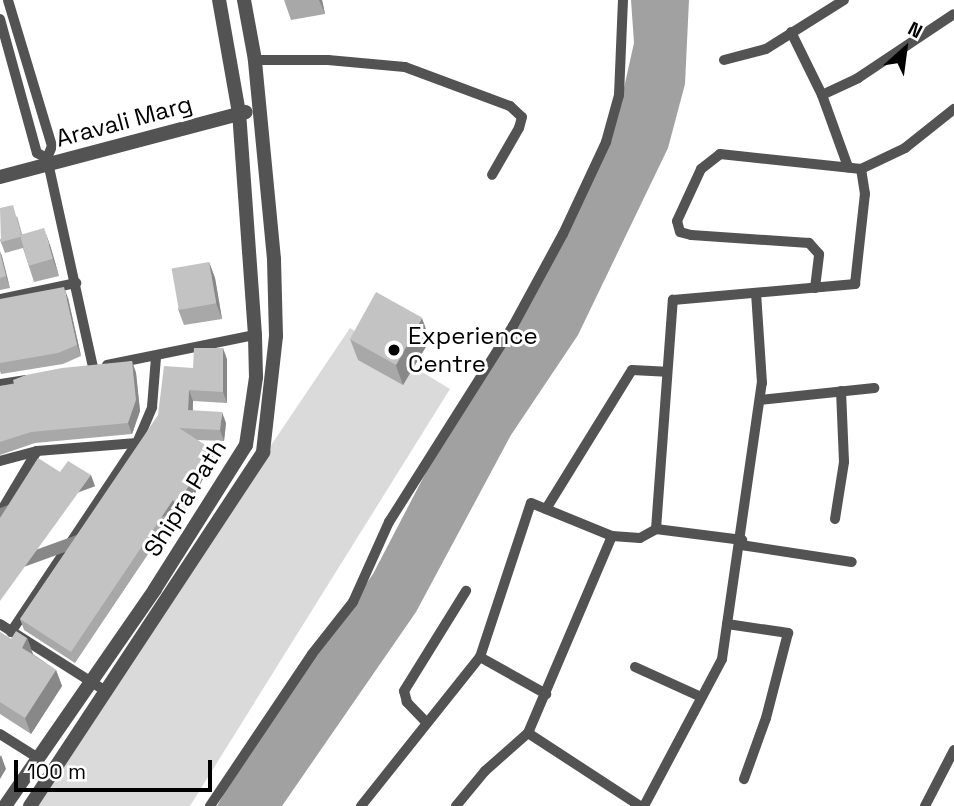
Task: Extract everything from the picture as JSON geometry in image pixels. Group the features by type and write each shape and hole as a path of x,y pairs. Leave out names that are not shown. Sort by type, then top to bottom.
{"street":[{"path":"8,0 52,145 48,161 93,367"},
{"name":"Shipra Path","path":"5,806 237,464 252,421 255,335 239,113 219,0"},
{"name":"Shipra Path","path":"30,806 262,452 276,336 260,110 244,0"},
{"path":"209,806 312,654 353,602 389,522 513,326 562,234 606,142 619,95 624,0"},
{"path":"724,60 766,49 844,0"},
{"path":"822,94 859,78 954,14"},
{"path":"0,19 37,153 48,161"},
{"path":"791,32 822,94 849,167"},
{"path":"254,60 328,60 405,67 510,106 522,117 519,128 492,175"},
{"path":"815,288 819,254 809,243 680,232 677,221 701,169 720,154 861,169 905,148 954,109"},
{"name":"Aravali Marg","path":"0,177 48,161 260,110"},
{"path":"656,529 673,300 855,284 865,194 861,169"},
{"path":"0,299 76,283"},
{"path":"528,733 642,806 722,659 760,400 756,293"},
{"path":"80,369 156,357 255,335"},
{"path":"11,632 137,443 152,407 156,357"},
{"path":"547,509 632,370 666,372"},
{"path":"0,384 40,377"},
{"path":"760,400 874,388"},
{"path":"835,519 844,462 841,391"},
{"path":"0,461 37,451 137,443"},
{"path":"0,513 37,451"},
{"path":"361,806 480,657 531,503 612,536 640,538 656,529 852,562"},
{"path":"456,806 485,771 528,733 547,694 612,536"},
{"path":"426,722 407,702 404,691 466,591"},
{"path":"0,624 107,692"},
{"path":"727,624 788,633 766,718 744,779"},
{"path":"480,657 547,694"},
{"path":"635,667 701,697"},
{"path":"0,734 38,758"},
{"path":"926,806 954,750"}],"shaded area":[{"path":"631,0 689,0 685,84 668,148 578,335 511,435 416,612 282,806 217,806 239,767 373,574 446,434 529,300 617,119 634,43"},
{"path":"350,328 450,389 190,806 28,806"}],"building":[{"path":"13,205 21,234 20,237 1,242 0,208"},
{"path":"44,228 53,259 29,266 20,235"},
{"path":"0,254 6,276 0,278"},
{"path":"209,262 216,303 179,310 172,269"},
{"path":"64,287 77,345 58,353 0,363 0,299"},
{"path":"376,292 422,318 396,365 350,339"},
{"path":"194,348 223,348 223,392 189,390 188,410 222,412 220,430 179,428 210,448 178,503 173,500 71,652 20,619 158,415 164,366 193,368"},
{"path":"132,361 136,400 128,423 31,432 0,442 0,386 14,384 13,380 26,375 62,368"},
{"path":"38,458 60,472 68,461 91,475 0,601 0,518"},
{"path":"16,631 27,638 22,648 56,670 25,718 0,702 0,632 11,639"}],"place":[{"name":"Experience Centre","path":"394,350"}]}
